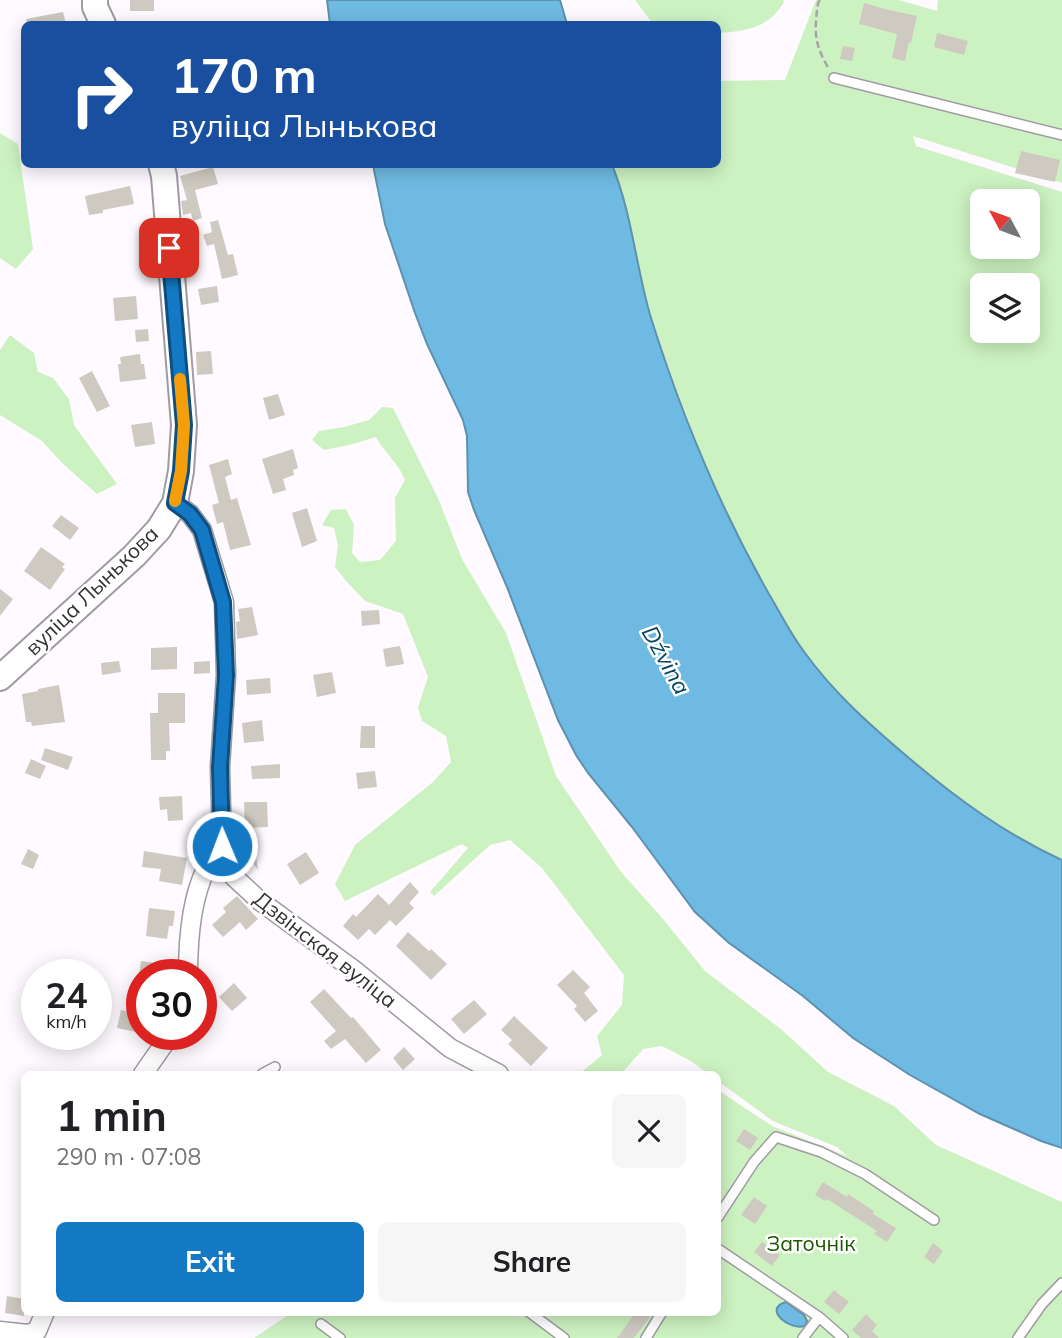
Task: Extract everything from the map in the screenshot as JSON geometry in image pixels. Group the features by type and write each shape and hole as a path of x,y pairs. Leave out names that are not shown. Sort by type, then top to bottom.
{"street":[{"path":"95,0 102,21"},
{"name":"вуліца Лынькова","path":"0,678 134,556 159,529 175,503 181,471 184,425 161,168"},
{"name":"Дзвінская вуліца","path":"175,503 190,514 202,530 223,602 226,675 220,767 222,846 234,877 260,901 354,970 450,1048 493,1071"},
{"path":"188,959 195,901 206,869 222,846"},
{"path":"145,1071 160,1050"},
{"path":"0,1331 29,1334 37,1331 43,1316"}],"lane":[{"path":"834,78 1062,135"},
{"path":"267,1071 275,1067"},
{"path":"721,1212 754,1162 776,1137 821,1152 865,1174 934,1220"},
{"path":"721,1251 818,1317 843,1338"},
{"path":"1018,1338 1041,1304 1062,1283"},
{"path":"534,1316 564,1338"},
{"path":"646,1338 660,1316"},
{"path":"803,1338 818,1317"},
{"path":"321,1324 340,1338"}],"path":[{"path":"820,0 814,29 819,53 834,78"}],"green space":[{"path":"635,0 784,2 764,23 738,31 721,33 721,21 651,21"},
{"path":"816,0 899,0 937,11 938,0 1062,0 1062,183 913,136 916,146 1062,192 1062,860 1003,829 938,784 882,737 825,679 803,652 744,548 702,457 669,369 651,316 624,199 613,168 721,168 721,81 785,80"},
{"path":"0,133 18,144 33,249 16,269 0,258"},
{"path":"10,335 34,353 38,372 53,378 69,399 74,425 117,484 97,494 42,441 0,415 0,350"},
{"name":"Заточнік","path":"382,407 393,408 438,498 462,559 506,633 556,776 621,872 705,971 782,1030 828,1072 894,1106 936,1145 1062,1202 1062,1338 1018,1338 1026,1320 1012,1338 254,1338 287,1316 721,1316 721,1092 772,1126 847,1156 837,1147 773,1121 721,1083 721,1071 705,1071 662,1046 643,1049 624,1071 583,1071 602,1055 597,1036 622,1005 624,975 542,868 510,840 490,845 434,896 430,892 468,848 462,844 345,901 335,884 355,845 433,782 451,762 446,736 422,721 418,707 428,677 403,614 365,601 347,582 335,567 338,545 334,528 322,525 331,510 346,509 354,525 352,553 360,562 380,560 396,541 395,498 405,480 376,437 324,450 312,440 319,431 369,420"}],"water":[{"path":"327,0 560,0 566,21 330,21"},
{"name":"Dźvina","path":"374,168 613,168 629,221 651,318 675,389 734,528 795,639 816,668 841,695 927,773 1001,827 1062,860 1062,1148 980,1114 910,1075 853,1038 803,996 729,943 695,912 588,773 558,720 474,510 468,492 467,436 463,420 427,344 385,224"},
{"path":"786,1302 804,1315 807,1321 805,1326 792,1325 781,1318 777,1309"}],"building":[{"path":"130,0 154,0 154,11 130,11"},
{"path":"864,3 917,16 905,61 892,58 897,34 859,24"},
{"path":"63,12 65,21 26,21"},
{"path":"937,33 968,41 964,55 934,47"},
{"path":"843,46 855,48 852,61 840,59"},
{"path":"1021,151 1060,160 1055,182 1015,173"},
{"path":"213,168 218,184 195,190 202,218 193,221 191,213 183,215 181,201 187,200 180,176"},
{"path":"130,186 134,204 89,215 85,196"},
{"path":"218,220 228,255 233,254 238,275 222,279 214,244 207,246 203,235 212,232 210,222"},
{"path":"217,286 219,302 201,305 198,289"},
{"path":"136,296 138,319 115,321 113,298"},
{"path":"148,329 149,341 136,342 135,330"},
{"path":"211,351 213,374 197,375 196,352"},
{"path":"140,354 146,379 120,382 120,357"},
{"path":"92,371 110,406 97,412 79,378"},
{"path":"278,394 285,415 269,420 263,398"},
{"path":"152,422 155,444 135,447 131,425"},
{"path":"293,449 298,468 293,470 294,475 283,479 286,490 273,494 262,459"},
{"path":"228,459 232,474 225,477 231,500 237,498 251,545 230,550 223,522 217,524 212,505 219,503 209,465"},
{"path":"307,508 317,541 302,547 292,513"},
{"path":"61,515 79,528 70,540 52,526"},
{"path":"41,547 65,564 62,567 65,569 50,590 24,571"},
{"path":"0,589 13,599 0,616"},
{"path":"252,607 258,635 237,639 236,622 240,621 238,609"},
{"path":"379,610 380,624 362,626 361,611"},
{"path":"400,646 404,664 386,667 383,649"},
{"path":"177,647 177,669 151,670 151,648"},
{"path":"119,661 121,672 102,675 101,663"},
{"path":"210,661 210,673 194,674 194,662"},
{"path":"332,672 336,693 317,697 313,675"},
{"path":"270,678 271,693 247,695 246,680"},
{"path":"59,685 65,722 32,726 31,722 26,722 22,694"},
{"path":"158,693 185,693 185,723 169,723 170,751 166,751 166,760 151,760 150,713 158,713"},
{"path":"262,720 264,741 244,743 242,723"},
{"path":"361,726 375,726 375,748 360,748"},
{"path":"45,748 73,757 68,770 41,760"},
{"path":"31,759 46,766 40,779 25,773"},
{"path":"280,764 280,778 252,779 251,766"},
{"path":"375,771 377,787 358,789 356,773"},
{"path":"182,796 183,820 168,821 167,809 160,810 159,797"},
{"path":"244,802 267,802 268,827 245,828"},
{"path":"252,830 258,870 238,842 237,832"},
{"path":"28,849 39,855 33,869 21,864"},
{"path":"144,851 187,858 182,885 159,881 161,869 142,867"},
{"path":"306,852 319,873 300,885 287,864"},
{"path":"410,882 419,892 409,903 414,908 396,926 390,920 375,935 369,929 358,940 343,926 353,914 356,917 378,894 389,905"},
{"path":"237,896 258,919 246,930 240,922 223,937 212,925 226,912 223,908"},
{"path":"149,908 175,911 173,926 169,926 167,939 146,936"},
{"path":"408,932 447,964 431,980 396,946"},
{"path":"573,970 590,987 584,993 598,1011 585,1022 574,1009 577,1006 557,985"},
{"path":"234,983 247,998 232,1011 219,997"},
{"path":"324,989 381,1050 366,1063 345,1039 331,1049 324,1041 336,1031 310,1002"},
{"path":"474,1000 487,1014 464,1034 451,1019"},
{"path":"121,1010 126,1011 126,1030 117,1028"},
{"path":"514,1016 548,1048 531,1066 508,1044 512,1040 501,1030"},
{"path":"404,1047 415,1059 403,1070 393,1058"},
{"path":"744,1129 758,1138 750,1150 736,1141"},
{"path":"823,1182 847,1197 848,1194 896,1228 887,1242 874,1234 877,1231 827,1199 825,1201 815,1195"},
{"path":"754,1197 767,1206 755,1224 741,1215"},
{"path":"762,1242 780,1255 772,1266 754,1252"},
{"path":"933,1243 943,1251 934,1264 924,1257"},
{"path":"834,1290 849,1302 839,1314 824,1302"},
{"path":"7,1296 21,1298 21,1316 5,1313"},
{"path":"866,1314 877,1325 872,1331 879,1338 861,1338 852,1330"},
{"path":"633,1316 650,1317 634,1338 617,1338"}],"slow traffic":[{"path":"175,501 181,471 184,425 180,379"}],"route":[{"path":"169,248 184,425 181,471 175,503 190,514 202,530 223,602 226,675 220,767 222,846"}]}
